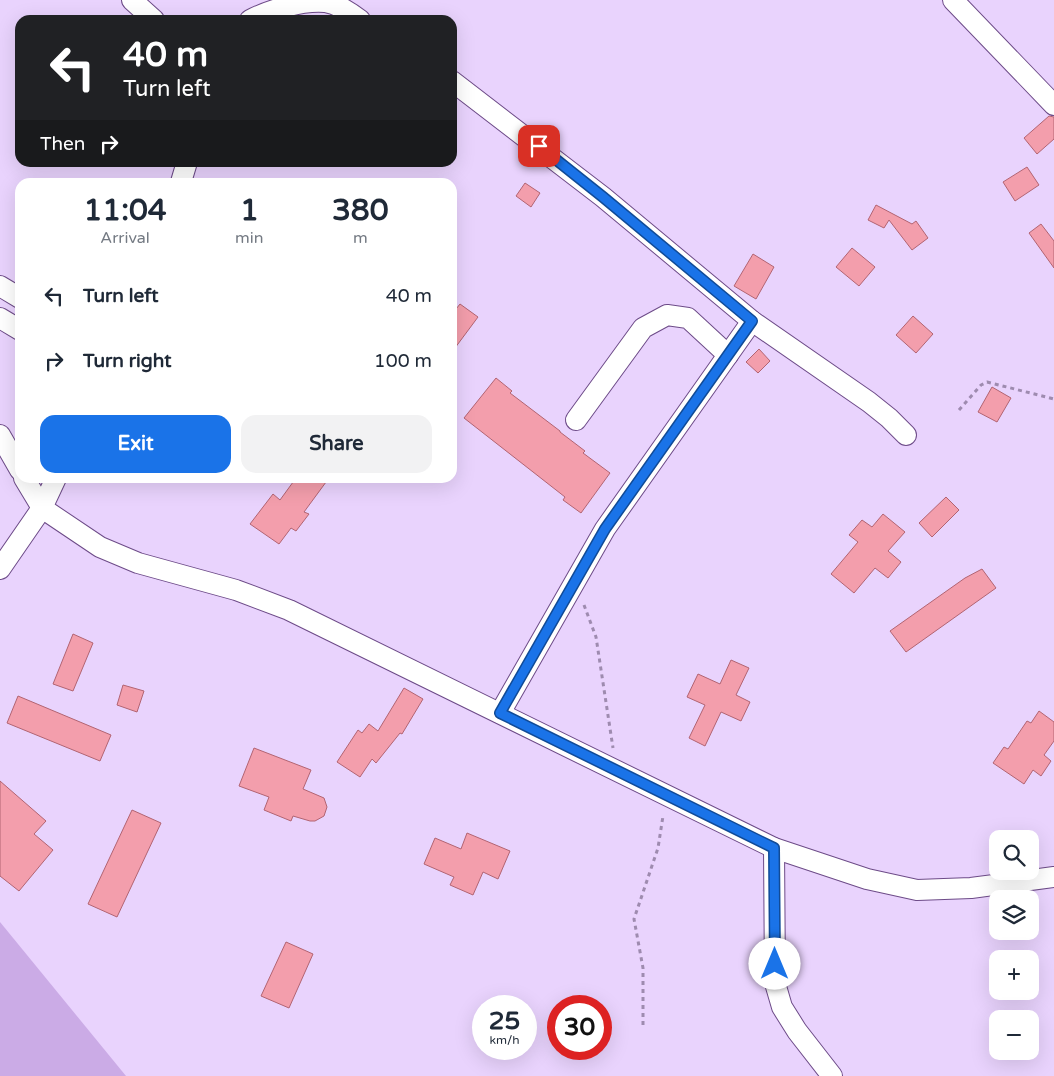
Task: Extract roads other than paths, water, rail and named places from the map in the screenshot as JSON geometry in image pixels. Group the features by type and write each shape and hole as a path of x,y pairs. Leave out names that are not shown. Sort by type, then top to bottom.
{"street":[{"path":"132,0 148,15"},
{"path":"953,0 1054,105"},
{"path":"260,15 301,3 325,2 352,15"},
{"path":"457,85 603,197 752,321 869,402 906,435"},
{"path":"0,286 15,295"},
{"path":"576,420 643,328 667,315 688,318 728,355"},
{"path":"0,318 15,327"},
{"path":"500,713 605,529 752,321"},
{"path":"0,435 15,461"},
{"path":"27,483 42,508 100,547 138,563 236,590 289,610 774,848 867,879 917,890 970,888 1054,877"},
{"path":"0,569 42,508 54,483"},
{"path":"774,848 776,983 782,1007 797,1031 832,1076"}]}
